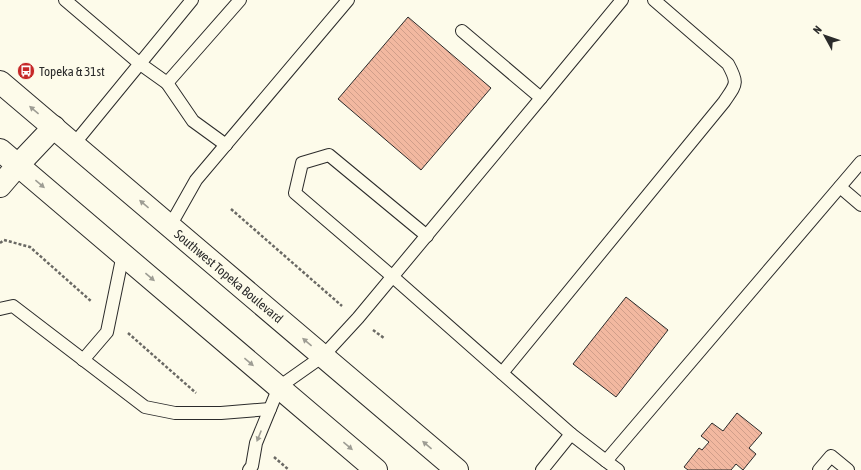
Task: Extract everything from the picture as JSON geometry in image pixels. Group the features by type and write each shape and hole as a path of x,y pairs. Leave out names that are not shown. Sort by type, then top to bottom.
{"main road":[{"name":"Southwest Topeka Boulevard","path":"0,82 457,470"},
{"path":"0,186 54,127"},
{"path":"0,150 376,470"}],"lane":[{"path":"66,0 140,63 167,83 193,121 226,145"},
{"path":"74,144 192,0"},
{"path":"167,83 240,0"},
{"path":"170,226 196,180 348,0"},
{"path":"249,470 252,466 256,443 279,387 323,356 358,318 622,0"},
{"path":"502,373 724,102 735,86 735,77 728,64 654,0"},
{"path":"462,31 541,98"},
{"path":"427,236 329,155 302,163 295,193 572,434 618,470"},
{"path":"606,460 861,162"},
{"path":"840,187 861,205"},
{"path":"83,360 107,332 123,254"},
{"path":"0,308 13,306 145,407 175,413 221,413 270,409"},
{"path":"542,470 572,434"},
{"path":"819,470 831,456 848,470"}],"path":[{"path":"231,209 358,318 384,338"},
{"path":"0,243 4,240 30,247 221,413"},
{"path":"256,443 289,470"}],"building":[{"path":"408,17 491,88 421,170 338,99"},
{"path":"626,297 668,330 616,397 573,364"},
{"path":"737,413 762,433 749,448 756,454 743,470 736,464 731,470 688,470 684,467 699,448 702,450 709,442 701,436 712,423 723,431"}],"place":[{"name":"Topeka & 31st","path":"26,71"}]}
